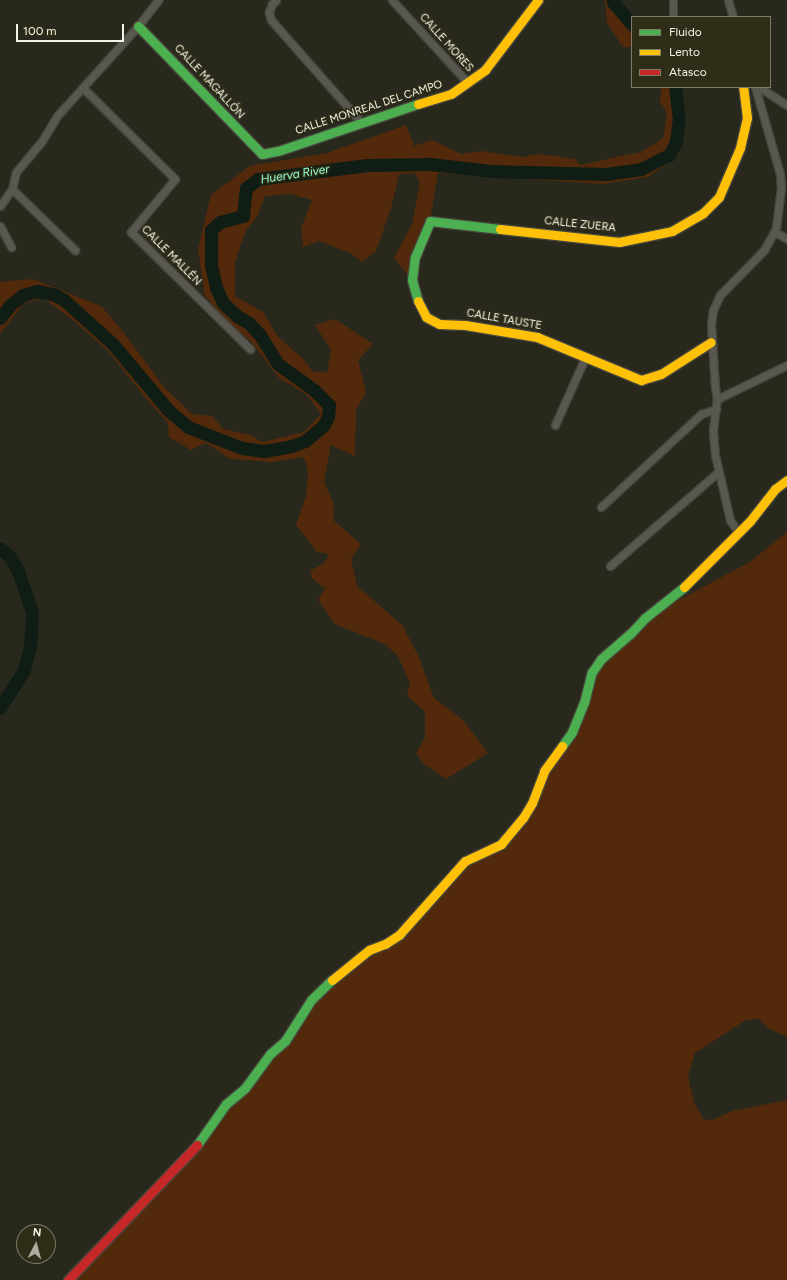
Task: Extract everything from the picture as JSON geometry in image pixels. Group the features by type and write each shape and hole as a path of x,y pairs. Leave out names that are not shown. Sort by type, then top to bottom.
{"street":[{"path":"0,206 12,189 16,172 42,141 57,116 138,26 158,0"},
{"path":"276,0 272,4 269,12 271,20 361,122"},
{"name":"CALLE MORES","path":"392,0 468,83"},
{"name":"CALLE MONREAL DEL CAMPO","path":"262,154 278,151 361,122 451,94 485,70 538,0"},
{"path":"672,0 673,16"},
{"path":"728,0 733,16"},
{"name":"CALLE MAGALLÓN","path":"138,26 262,154"},
{"name":"CALLE MALLÉN","path":"83,88 175,179 131,232 250,349"},
{"name":"CALLE ZUERA","path":"430,221 619,242 672,231 704,212 719,197 740,148 746,118 743,88"},
{"path":"739,533 730,520 718,472 713,438 717,399 712,342 712,316 720,295 753,263 764,250 775,232 781,181 755,88"},
{"path":"757,98 761,88 787,105"},
{"path":"12,189 75,250"},
{"name":"CALLE TAUSTE","path":"430,221 415,257 412,280 416,297 426,317 439,324 465,325 537,336 585,358 641,380 661,374 712,342"},
{"path":"0,226 11,247"},
{"path":"775,232 787,239"},
{"path":"555,425 585,358"},
{"path":"717,399 786,367"},
{"path":"601,507 701,414 716,409"},
{"path":"610,566 718,472"},
{"path":"68,1280 196,1146 226,1104 245,1088 270,1054 285,1041 311,1000 328,983 369,950 385,944 399,935 465,861 501,844 513,831 532,803 544,771 572,732 584,703 592,672 610,650 631,633 645,618 693,580 739,533 775,489 787,480"}],"shaded area":[{"path":"605,0 620,0 620,8 631,18 631,47 623,47 607,23"},
{"path":"661,88 682,88 684,137 673,160 648,177 602,184 438,173 430,221 412,280 394,258 412,224 420,182 415,173 399,174 391,208 376,251 362,262 350,253 319,241 303,247 301,228 312,200 290,194 265,196 258,215 245,232 235,262 235,296 263,312 278,337 304,360 312,371 327,373 331,350 315,325 335,319 373,344 358,360 366,392 356,410 355,456 331,445 324,482 333,502 334,521 361,544 351,559 357,586 402,625 418,655 434,698 463,720 488,753 446,779 425,765 416,753 425,738 425,712 407,695 410,683 398,656 385,644 335,624 318,600 325,589 312,578 310,571 324,563 329,554 317,552 296,525 306,496 308,471 304,457 273,462 230,459 206,443 191,450 169,437 168,423 108,351 73,320 43,298 24,303 0,334 0,282 33,279 101,306 121,329 164,387 192,414 212,416 223,429 250,435 262,442 304,432 321,414 306,394 279,378 250,340 232,327 205,296 198,249 211,195 250,166 327,153 406,125 414,146 432,140 461,154 481,151 522,157 538,154 575,159 580,165 641,152 663,138 667,113 660,101"},
{"path":"787,532 787,1037 768,1028 759,1019 746,1020 695,1053 688,1076 694,1103 704,1120 715,1119 732,1111 787,1100 787,1280 67,1280 245,1088 311,1000 385,944 465,861 501,844 569,736 592,672 645,618 750,562"}],"waterway":[{"name":"Huerva River","path":"613,0 613,2 631,24"},
{"name":"Huerva River","path":"0,318 10,305 23,295 37,291 53,294 64,300 112,343 168,410 188,427 242,448 264,451 292,446 305,441 323,426 328,417 329,405 314,390 278,364 260,335 249,323 237,316 223,303 216,287 211,266 211,230 220,222 243,216 246,188 258,179 367,165 430,164 491,171 606,174 641,169 669,155 676,142 679,119 675,88"},
{"name":"Huerva River","path":"0,548 10,557 18,571 32,612 30,647 24,670 0,708"}],"traffic: fast":[{"path":"138,26 262,154 278,151 418,104"},
{"path":"418,301 412,280 415,257 430,221 500,229"},
{"path":"562,746 572,732 584,703 592,672 601,659 631,633 645,618 684,587"},
{"path":"197,1145 226,1104 245,1088 270,1054 285,1041 311,1000 332,980"}],"traffic: slow":[{"path":"418,104 451,94 485,70 538,0"},
{"path":"500,229 619,242 672,231 703,213 719,197 740,148 747,118 743,88"},
{"path":"418,301 426,317 439,324 465,325 537,337 641,380 661,374 711,342"},
{"path":"684,587 750,521 775,489 787,480"},
{"path":"332,980 369,950 385,944 399,935 465,861 501,844 523,818 532,803 544,771 562,746"}],"traffic: jam":[{"path":"68,1280 197,1145"}]}
